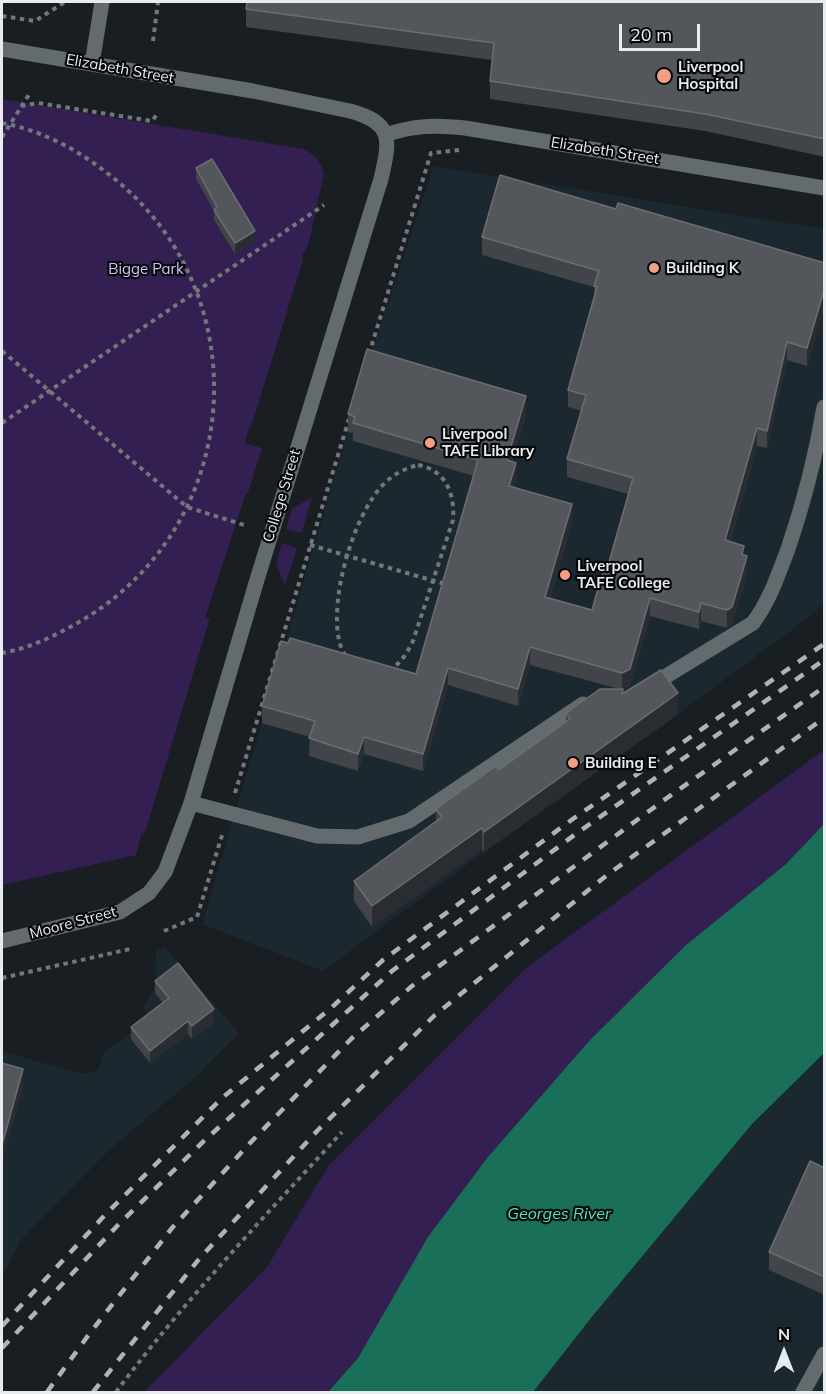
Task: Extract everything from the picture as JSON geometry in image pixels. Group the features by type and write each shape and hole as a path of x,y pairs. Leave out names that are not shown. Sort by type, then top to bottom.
{"street":[{"path":"92,64 102,2"},
{"name":"Elizabeth Street","path":"2,49 263,93 350,111 366,115 377,121 386,135 406,127 465,128 825,188"},
{"name":"College Street","path":"165,872 191,803 262,563 381,179 388,148 386,135"},
{"path":"636,694 753,623 764,608 798,520 816,453 825,407"},
{"path":"191,803 317,836 358,837 384,831 409,821 580,705 594,700"},
{"name":"Moore Street","path":"2,941 120,912 149,893 165,872"},
{"path":"803,1392 825,1354"}],"path":[{"path":"2,16 35,21 64,2"},
{"path":"153,41 158,2"},
{"path":"2,137 30,93"},
{"path":"21,106 38,103 152,121 158,113"},
{"path":"2,123 51,139 90,159 125,186 155,218 180,254 197,290 210,335 215,390 213,423 204,466 188,507 166,544 138,576 106,604 70,627 30,645 2,653"},
{"path":"369,355 431,153 462,150"},
{"path":"2,423 324,205"},
{"path":"2,351 188,507 244,525"},
{"path":"164,931 197,917 352,411"},
{"path":"418,465 429,467 446,481 452,493 454,508 453,520 433,581 413,641 405,656 393,667 383,671 371,673 352,665 343,654 339,640 337,615 339,589 347,556 369,502 395,474 418,465"},
{"path":"310,545 453,587"},
{"path":"2,978 130,949"},
{"path":"116,1392 154,1341 342,1132"}],"shaded area":[{"name":"Liverpool TAFE College","path":"434,166 824,229 824,604 678,714 484,852 323,971 202,924 367,367"},
{"path":"165,947 239,1033 197,1076 110,1149 20,1241 2,1278 2,1051 82,1074 98,1070 104,1052 151,1018 142,1009 155,987 156,951"},
{"path":"824,1053 824,1392 533,1392 591,1318 752,1124"}],"green space":[{"name":"Bigge Park","path":"2,99 303,149 316,158 324,174 308,246 302,256 303,260 245,443 262,448 205,618 210,619 144,836 142,833 136,855 2,885"},
{"path":"312,497 302,533 286,529 292,509"},
{"path":"282,543 297,548 285,585 276,564"},
{"path":"824,750 824,824 786,864 686,945 590,1040 358,1358 328,1392 144,1392 267,1267 329,1165 526,968"}],"water":[{"name":"Georges River","path":"824,824 824,1053 752,1124 591,1318 533,1392 328,1392 358,1358 428,1237 488,1157 590,1040 686,945 786,864"}],"building":[{"name":"Liverpool Hospital","path":"247,2 825,2 825,139 705,114 490,81 494,43 246,9"},
{"path":"212,159 255,231 235,243 214,210 217,207 196,168"},
{"path":"500,175 616,209 618,203 825,263 825,287 807,348 787,342 767,431 757,428 725,540 744,546 742,554 747,556 732,607 727,610 701,603 699,612 650,598 630,669 622,673 530,647 518,689 448,668 423,754 364,737 358,754 309,738 315,721 262,706 281,641 288,643 290,638 416,674 478,460 353,423 355,417 348,414 367,349 526,396 507,460 516,463 509,486 572,504 545,597 592,610 604,568 607,569 633,478 567,459 586,395 568,390 597,287 594,286 599,271 482,237"},
{"path":"661,670 678,693 484,832 482,828 372,906 354,881 442,817 436,809 496,766 499,770 570,719 566,713 600,689 623,689 622,694"},
{"path":"178,963 214,1009 192,1026 188,1021 150,1051 131,1027 169,998 155,981"},
{"path":"2,1063 23,1069 2,1145"},
{"path":"810,1161 825,1168 825,1277 769,1252"}],"railway":[{"path":"2,1326 105,1215 222,1098 331,1008 383,960 570,821 824,644"},
{"path":"2,1348 118,1225 206,1139 392,971 577,833 824,660"},
{"path":"47,1392 172,1228 351,1039 412,986 660,803 824,687"},
{"path":"93,1392 199,1259 318,1130 435,1015 607,875 824,718"}],"place":[{"name":"Liverpool Hospital","path":"664,76"},
{"name":"Building K","path":"654,268"},
{"name":"Liverpool TAFE Library","path":"430,443"},
{"name":"Liverpool TAFE College","path":"565,575"},
{"name":"Building E","path":"573,763"}]}
